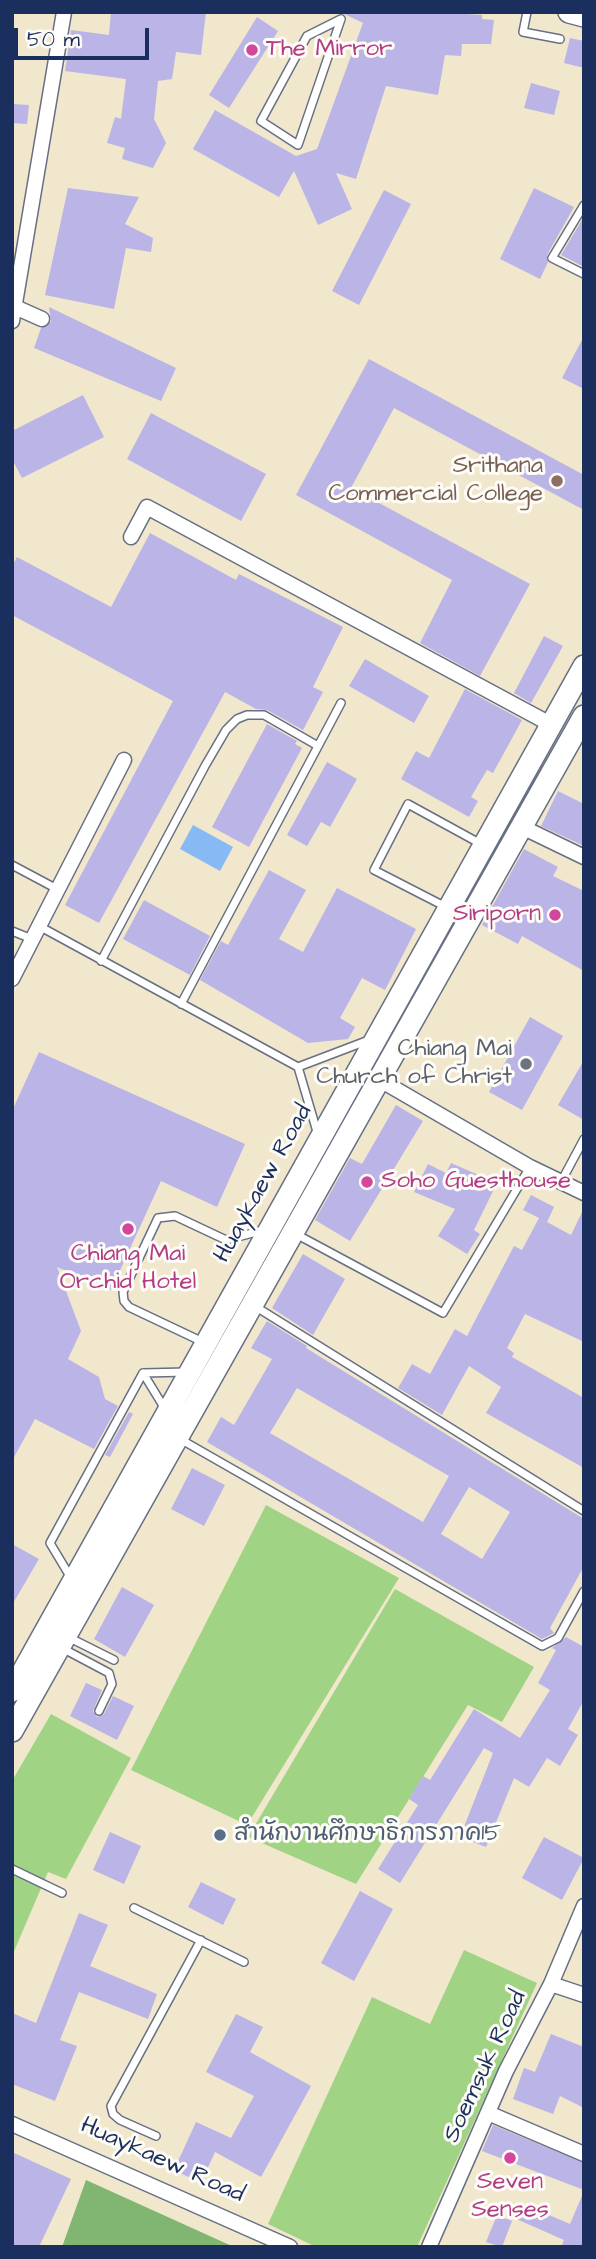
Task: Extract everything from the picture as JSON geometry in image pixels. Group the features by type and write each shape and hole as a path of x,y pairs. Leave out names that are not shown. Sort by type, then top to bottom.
{"main road":[{"path":"569,12 584,16"},
{"name":"Huaykaew Road","path":"12,1691 584,666"},
{"name":"Huaykaew Road","path":"12,1731 584,716"},
{"path":"502,815 522,827"}],"street":[{"path":"42,319 13,314 64,12"},
{"path":"131,537 147,507 552,724"},
{"path":"12,979 124,760"},
{"path":"522,827 584,857"},
{"path":"380,1080 530,1167 584,1193"},
{"name":"Soemsuk Road","path":"429,2247 488,2113 551,1984 584,1906"},
{"path":"551,1984 584,1995"},
{"path":"488,2113 584,2154"},
{"name":"Huaykaew Road","path":"12,2124 290,2247"}],"lane":[{"path":"527,12 523,32 560,39"},
{"path":"342,16 302,133 298,145 261,121 307,37 342,16"},
{"path":"584,205 552,258 584,274"},
{"path":"181,1004 341,703"},
{"path":"101,961 205,765 226,730 237,719 247,715 264,715 318,746"},
{"path":"449,909 374,870 408,804 485,847"},
{"path":"12,865 57,889"},
{"path":"39,926 298,1067 319,1139"},
{"path":"12,932 32,940"},
{"path":"298,1067 376,1037"},
{"path":"561,1182 584,1139"},
{"path":"294,1233 443,1313 530,1167"},
{"path":"205,1344 129,1307 124,1301 123,1292 158,1218 175,1216 226,1240 270,1228"},
{"path":"253,1305 584,1511"},
{"path":"143,1373 190,1372"},
{"path":"143,1373 167,1413"},
{"path":"73,1582 50,1543 143,1373"},
{"path":"178,1438 542,1646 558,1638 584,1591"},
{"path":"63,1642 114,1660"},
{"path":"63,1642 109,1673 112,1684 99,1711"},
{"path":"12,1869 62,1893"},
{"path":"134,1908 244,1962"},
{"path":"156,2136 120,2120 113,2114 111,2106 201,1940"}],"green space":[{"path":"266,1505 399,1578 247,1825 131,1770"},
{"path":"395,1589 534,1667 502,1722 468,1705 356,1884 248,1837"},
{"path":"51,1714 131,1758 66,1879 48,1872 12,1956 12,1781"},
{"path":"464,1950 537,1983 417,2247 316,2247 268,2224 372,1997 430,2024"},
{"path":"86,2180 234,2247 62,2247"}],"water":[{"path":"193,825 233,847 220,871 180,849"}],"building":[{"path":"111,12 206,12 201,55 176,52 172,79 158,81 154,119 166,143 153,168 122,159 125,148 107,143 115,117 121,119 126,79 65,71 71,30 109,35"},
{"path":"340,12 452,13 482,15 482,19 494,20 491,44 462,44 461,56 445,55 438,95 386,86 356,179 336,173 352,209 318,225 294,171 279,197 193,149 215,110 296,156 317,149 363,23"},
{"name":"The Mirror","path":"257,17 278,31 229,108 209,95"},
{"path":"570,38 584,41 584,68 564,63"},
{"path":"531,83 560,91 554,115 524,108"},
{"path":"12,104 29,105 27,124 12,123"},
{"path":"68,188 139,197 125,224 153,238 151,252 126,248 114,309 45,295"},
{"path":"534,188 574,207 547,255 548,262 540,279 500,259"},
{"path":"384,190 411,204 359,305 332,291"},
{"path":"582,220 584,221 584,267 561,255"},
{"path":"49,307 176,368 161,401 34,348 41,328 51,322"},
{"path":"584,336 584,389 562,378"},
{"name":"Srithana Commercial College","path":"369,359 584,475 584,510 394,408 351,488 530,584 480,676 420,643 452,580 296,495"},
{"path":"83,395 104,437 22,478 12,459 12,431"},
{"path":"151,413 266,474 241,521 127,459"},
{"path":"150,533 236,580 239,574 343,627 313,687 323,692 303,730 267,710 256,709 225,692 99,923 65,905 173,701 12,615 12,566 17,557 111,607"},
{"path":"544,636 563,646 531,703 514,693"},
{"path":"365,659 429,696 414,723 349,686"},
{"path":"465,689 522,720 493,773 487,770 471,797 478,801 469,817 401,779 416,751 429,758"},
{"path":"267,724 297,741 295,744 302,748 249,847 212,827"},
{"path":"327,762 357,779 330,827 321,822 307,846 287,835"},
{"path":"558,791 584,804 584,846 541,826"},
{"path":"524,849 558,867 553,876 584,891 584,971 522,936 518,944 482,925"},
{"path":"269,870 306,890 279,939 303,952 337,888 416,929 385,990 362,978 340,1018 355,1027 348,1039 308,1043 200,980 221,941 228,945"},
{"path":"144,900 210,936 190,975 123,939"},
{"name":"Chiang Mai Church of Christ","path":"530,1017 563,1036 522,1110 489,1092"},
{"path":"39,1052 245,1144 217,1207 161,1181 111,1290 57,1267 81,1331 68,1359 99,1377 105,1399 118,1406 94,1449 35,1419 12,1461 12,1111"},
{"path":"584,1060 584,1120 558,1105"},
{"path":"396,1105 423,1121 350,1241 315,1220 350,1158 362,1164"},
{"path":"451,1163 497,1183 474,1230 480,1234 467,1254 438,1236 455,1209 414,1192 428,1164 446,1173"},
{"path":"531,1195 554,1207 547,1222 571,1235 584,1208 584,1342 525,1314 507,1348 514,1353 512,1357 584,1398 584,1468 486,1413 501,1387 469,1366 442,1415 398,1388 412,1364 430,1374 455,1329 467,1336 514,1246 522,1250 539,1218 523,1210"},
{"path":"303,1254 345,1279 313,1335 272,1308"},
{"path":"267,1321 307,1346 306,1348 584,1519 584,1566 550,1628 554,1633 542,1639 207,1442 221,1417 234,1425 272,1359 251,1348","holes":["297,1388 449,1476 423,1522 270,1433","469,1487 510,1512 482,1559 441,1534"]},
{"path":"129,1412 133,1414 110,1457 105,1455"},
{"path":"192,1468 225,1485 204,1526 171,1509"},
{"path":"12,1544 39,1559 12,1605"},
{"path":"122,1587 154,1605 125,1657 94,1639"},
{"path":"566,1637 584,1647 584,1700 568,1729 578,1735 560,1766 547,1758 529,1787 514,1778 486,1847 460,1837 493,1753 484,1748 400,1883 378,1869 418,1805 409,1799 423,1776 430,1780 474,1709 520,1738 550,1690 538,1683 556,1650 552,1648"},
{"path":"86,1683 102,1690 93,1711 97,1717 104,1714 113,1696 134,1706 117,1740 70,1716"},
{"path":"110,1832 141,1846 124,1884 93,1870"},
{"path":"544,1837 584,1858 562,1900 522,1878"},
{"path":"201,1882 236,1899 223,1925 188,1907"},
{"path":"360,1891 393,1909 354,1981 321,1963"},
{"path":"79,1913 108,1925 90,1966 157,1994 148,2019 79,1992 60,2040 77,2046 55,2101 12,2084 12,2013 36,2023"},
{"path":"236,2014 263,2027 250,2052 311,2086 261,2177 215,2152 201,2183 174,2170 196,2122 231,2138 254,2096 206,2072"},
{"path":"551,2034 584,2047 584,2108 560,2096 553,2114 513,2099 524,2068 535,2072"},
{"path":"493,2125 584,2163 584,2190 482,2151"},
{"path":"12,2152 71,2179 39,2247 12,2247"},
{"path":"584,2191 584,2247 561,2247 564,2240 514,2218 521,2203 570,2224"},
{"path":"497,2215 512,2221 502,2247 486,2242"}],"place":[{"name":"The Mirror","path":"252,50"},
{"name":"Srithana Commercial College","path":"557,481"},
{"name":"Siriporn","path":"555,915"},
{"name":"Chiang Mai Church of Christ","path":"526,1064"},
{"name":"Soho Guesthouse","path":"367,1182"},
{"name":"Chiang Mai Orchid Hotel","path":"128,1229"},
{"name":"สำนักงานศึกษาธิการภาค15","path":"220,1835"},
{"name":"Seven Senses","path":"510,2158"}]}
